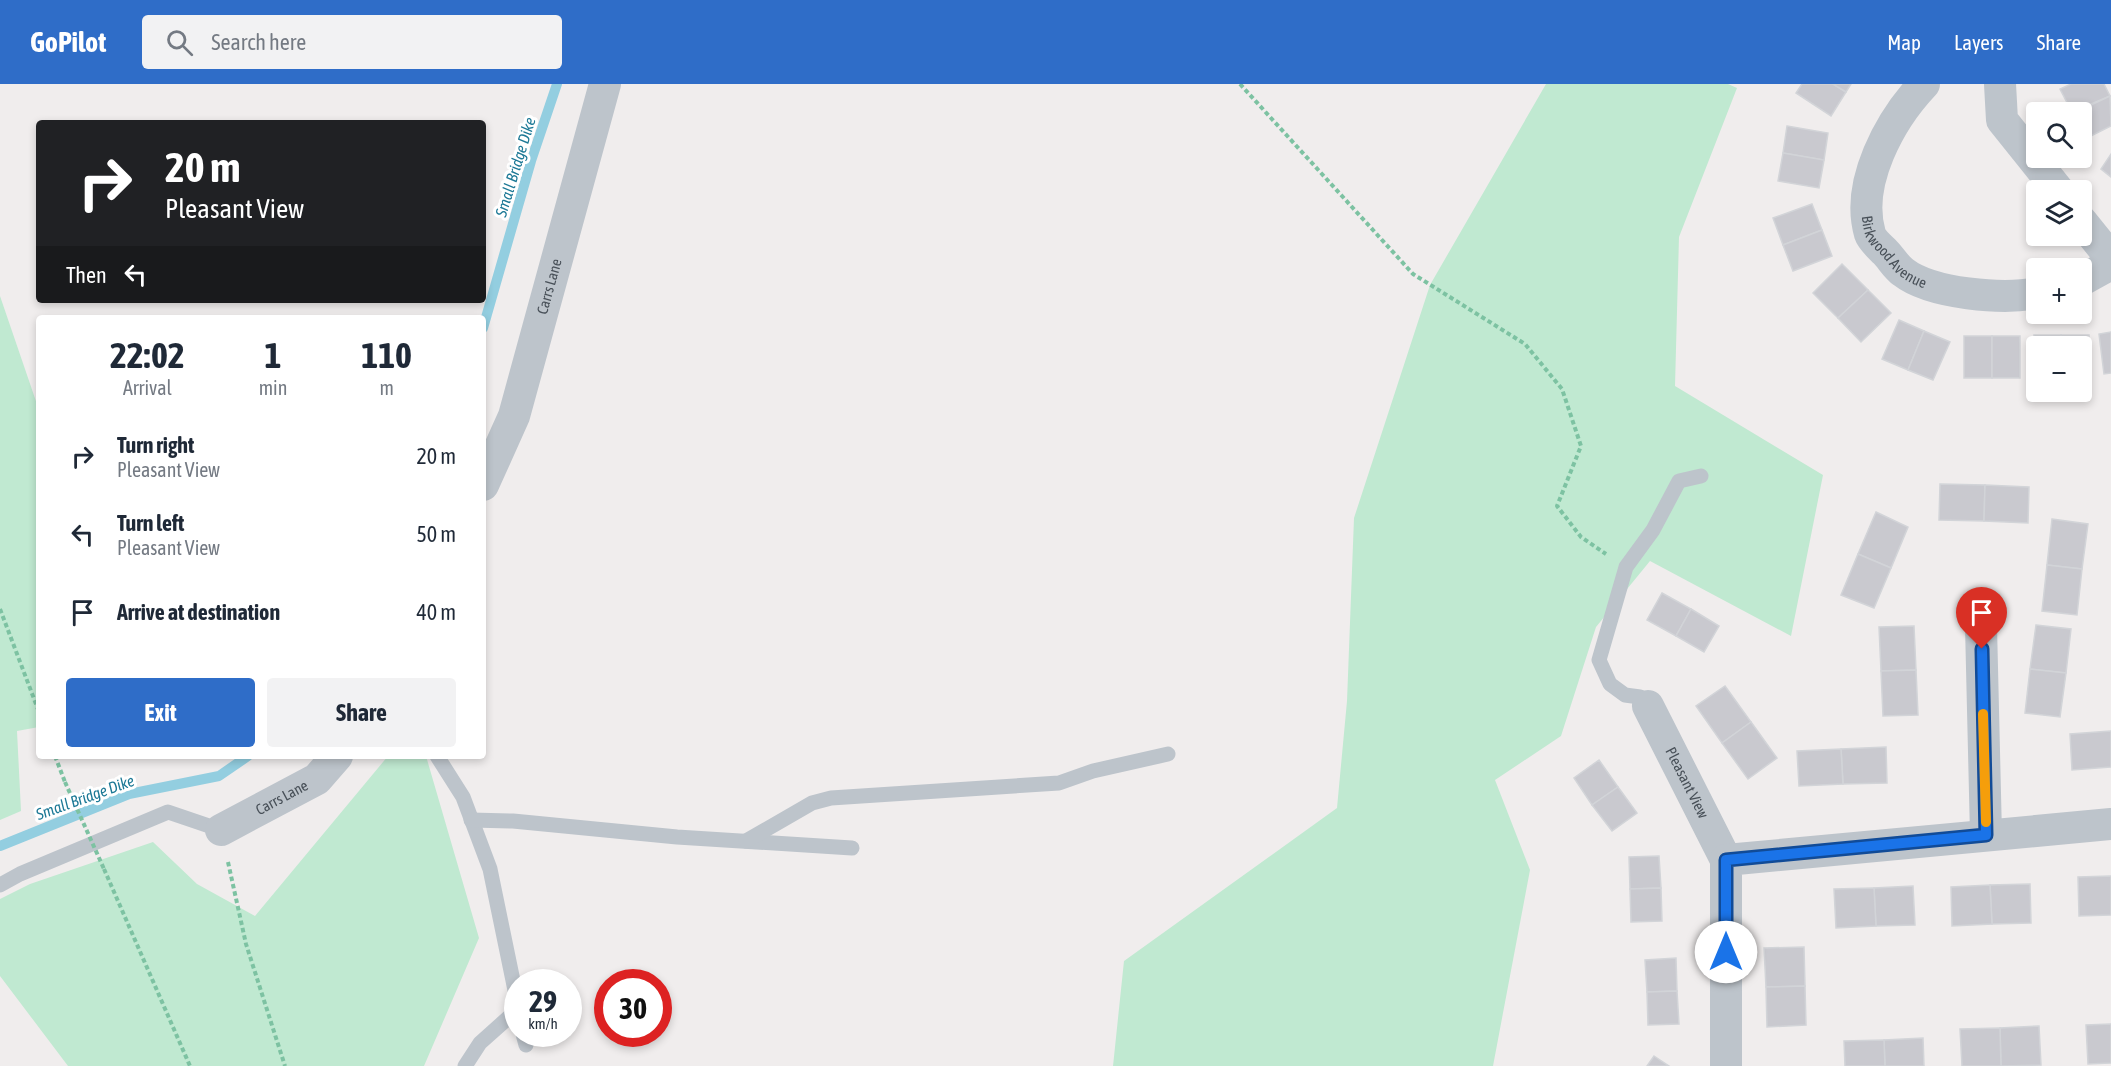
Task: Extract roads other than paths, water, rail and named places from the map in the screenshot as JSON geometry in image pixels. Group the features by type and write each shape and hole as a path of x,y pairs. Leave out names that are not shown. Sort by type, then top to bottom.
{"street":[{"name":"Carrs Lane","path":"486,478 514,416 605,84"},
{"name":"Birkwood Avenue","path":"1924,84 1904,105 1880,150 1867,196 1871,236 1904,273 1952,292 2017,297 2026,295"},
{"path":"2000,84 2002,120 2050,180"},
{"path":"2092,234 2111,258"},
{"path":"2092,274 2111,264"},
{"path":"1981,626 1986,835"},
{"name":"Pleasant View","path":"1648,706 1726,860 1726,1066"},
{"name":"Carrs Lane","path":"221,830 316,779 333,759"},
{"path":"1726,860 2111,824"}],"lane":[{"path":"1648,706 1640,698 1625,695 1610,684 1599,660 1626,567 1653,530 1679,481 1701,476"},
{"path":"746,842 812,803 831,798 1059,783 1093,771 1168,754"},
{"path":"439,759 463,797 490,869 510,969"},
{"path":"0,885 20,874 168,812 221,830"},
{"path":"471,820 513,820 746,842 852,848"},
{"path":"465,1066 480,1043 504,1020"}],"waterway":[{"name":"Small Bridge Dike","path":"486,318 531,161 557,84"},
{"name":"Small Bridge Dike","path":"0,846 129,794 219,776 244,759"}]}
